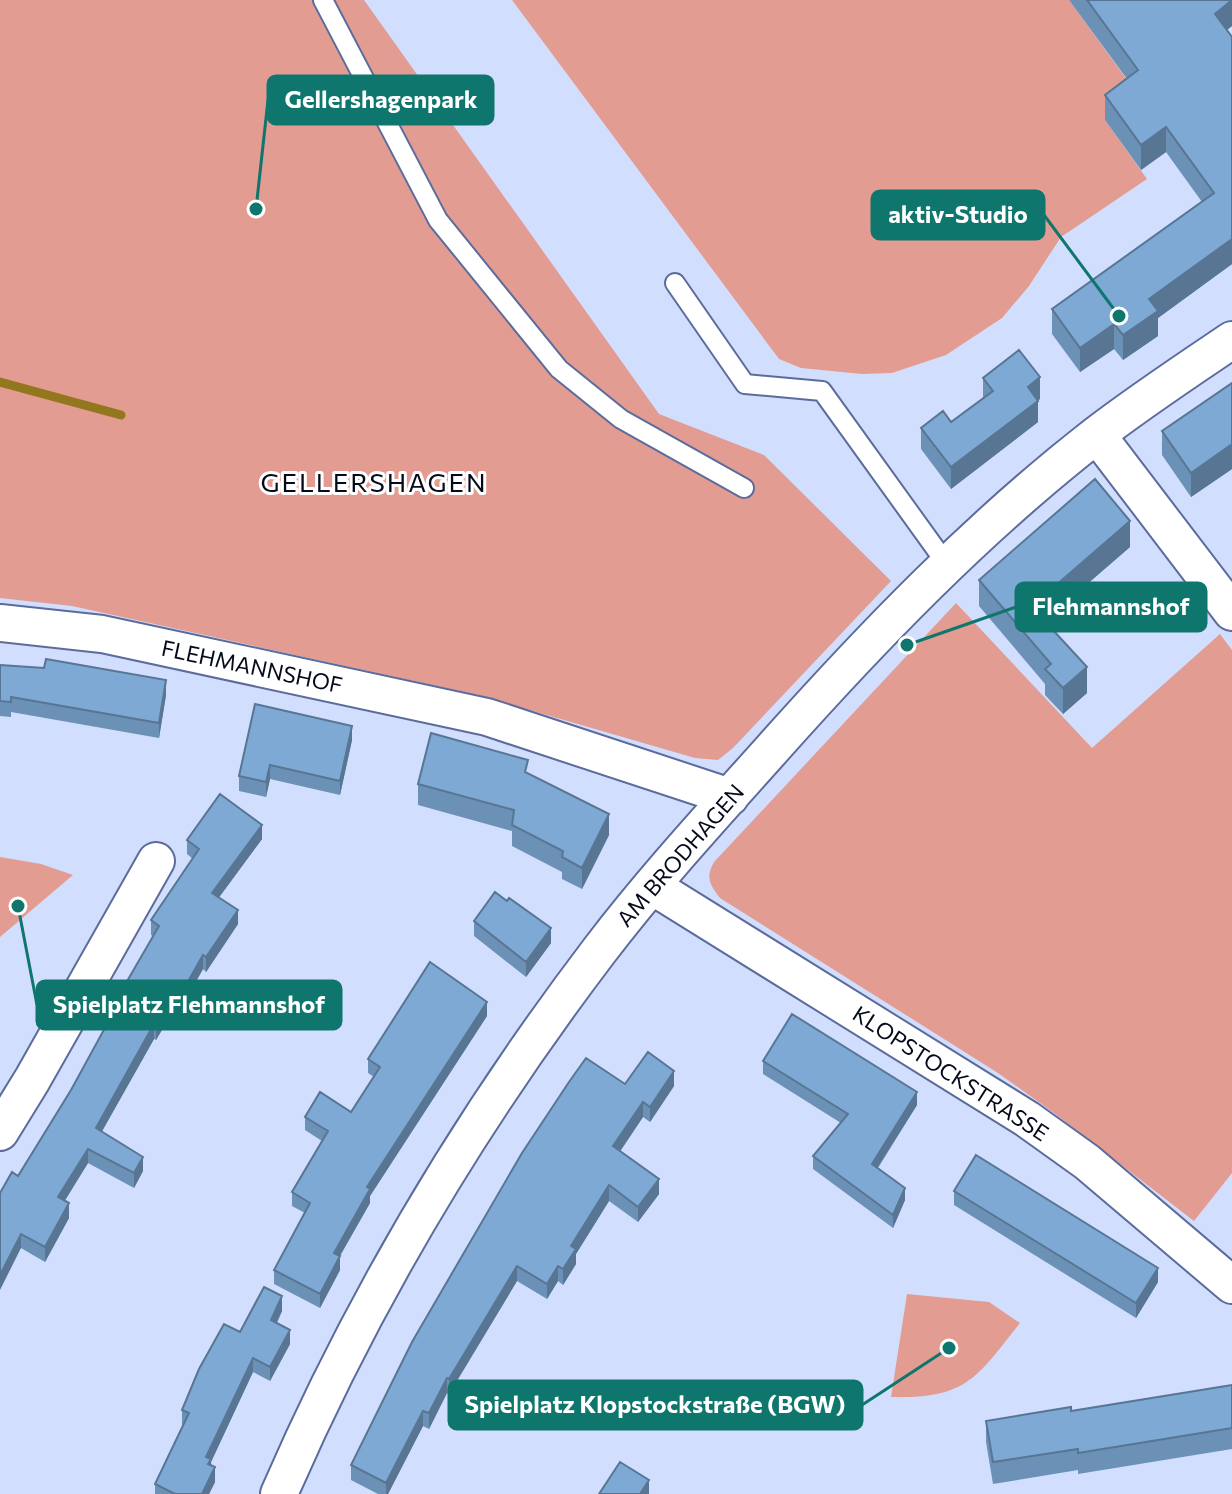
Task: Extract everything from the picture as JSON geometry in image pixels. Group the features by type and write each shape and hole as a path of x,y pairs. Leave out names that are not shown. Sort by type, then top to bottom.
{"street":[{"name":"AM BRODHAGEN","path":"279,1494 310,1421 339,1364 443,1180 538,1033 652,886 829,684 948,566 1027,492 1097,435 1232,340"},
{"path":"1097,435 1232,612"},
{"name":"FLEHMANNSHOF","path":"0,623 102,634 487,717 730,797"},
{"path":"0,1132 156,861"},
{"name":"KLOPSTOCKSTRASSE","path":"652,886 1027,1119 1087,1162 1232,1285"}],"lane":[{"path":"323,0 438,220 559,369 621,419 744,488"},
{"path":"675,283 745,384 822,391 948,566"}],"shaded area":[{"path":"0,0 364,0 659,414 764,455 891,581 733,748 718,760 695,758 478,695 72,606 0,598"},
{"path":"512,0 1069,0 1138,95 1105,120 1147,179 1061,237 1029,286 1002,318 946,355 892,373 862,374 801,368 779,359"},
{"path":"956,603 1092,748 1220,634 1232,650 1232,1173 1194,1221 998,1073 720,898 711,885 709,877 714,862"},
{"path":"0,857 41,864 73,875 0,937"},
{"path":"907,1294 989,1302 1020,1323 992,1358 968,1381 937,1394 891,1397"}],"building":[{"path":"1087,0 1232,0 1215,14 1232,37 1232,239 1149,299 1158,311 1123,335 1114,324 1080,348 1052,309 1214,193 1166,127 1141,145 1105,95 1138,70"},
{"path":"1019,350 1040,377 1028,387 1038,401 951,467 921,428 943,411 951,422 993,391 983,378"},
{"path":"1232,383 1232,444 1191,473 1162,431"},
{"path":"1095,479 1130,521 1040,599 1042,601 1037,605 1055,626 1052,629 1087,667 1063,688 1045,669 1051,664 979,580"},
{"path":"46,659 166,680 159,723 11,697 11,702 0,701 0,665 44,668"},
{"path":"255,704 352,726 340,781 270,765 266,782 239,776"},
{"path":"431,733 528,760 525,772 609,814 582,868 562,857 563,851 512,825 514,810 418,784"},
{"path":"220,794 262,825 212,893 238,910 206,957 203,955 177,1001 172,998 156,1026 154,1024 96,1128 143,1157 134,1173 88,1149 58,1197 69,1203 45,1247 21,1234 0,1275 0,1193 12,1172 18,1176 71,1090 118,1004 115,1002 159,926 151,920 199,849 187,840"},
{"path":"495,892 507,901 509,898 551,928 526,962 474,921"},
{"path":"430,962 487,1002 367,1187 370,1189 334,1253 340,1256 320,1294 274,1270 310,1203 292,1192 328,1131 305,1117 320,1092 351,1112 380,1067 368,1059"},
{"path":"792,1014 917,1092 872,1164 905,1188 893,1215 813,1156 848,1114 763,1061"},
{"path":"648,1052 674,1071 650,1107 643,1102 613,1146 659,1179 638,1207 609,1185 571,1246 576,1249 563,1269 558,1266 547,1284 517,1266 447,1378 429,1413 423,1411 386,1483 351,1465 412,1342 522,1153 586,1058 625,1084"},
{"path":"976,1155 1158,1268 1136,1303 954,1191"},
{"path":"264,1287 282,1296 271,1320 290,1330 270,1367 253,1358 206,1457 211,1459 208,1464 215,1467 202,1494 175,1494 155,1484 189,1413 182,1410 199,1369 224,1324 240,1332"},
{"path":"1232,1385 1232,1428 1078,1453 1078,1449 993,1462 986,1421 1071,1407 1071,1411"},
{"path":"620,1462 649,1480 640,1494 599,1494"}],"waterway":[{"path":"0,382 121,415"}],"place":[{"name":"Gellershagenpark","path":"256,209"},
{"name":"aktiv-Studio","path":"1119,316"},
{"name":"Flehmannshof","path":"907,645"},
{"name":"Spielplatz Flehmannshof","path":"18,906"},
{"name":"Spielplatz Klopstockstraße (BGW)","path":"949,1348"}],"district":[{"name":"GELLERSHAGEN","path":"374,481"}]}
